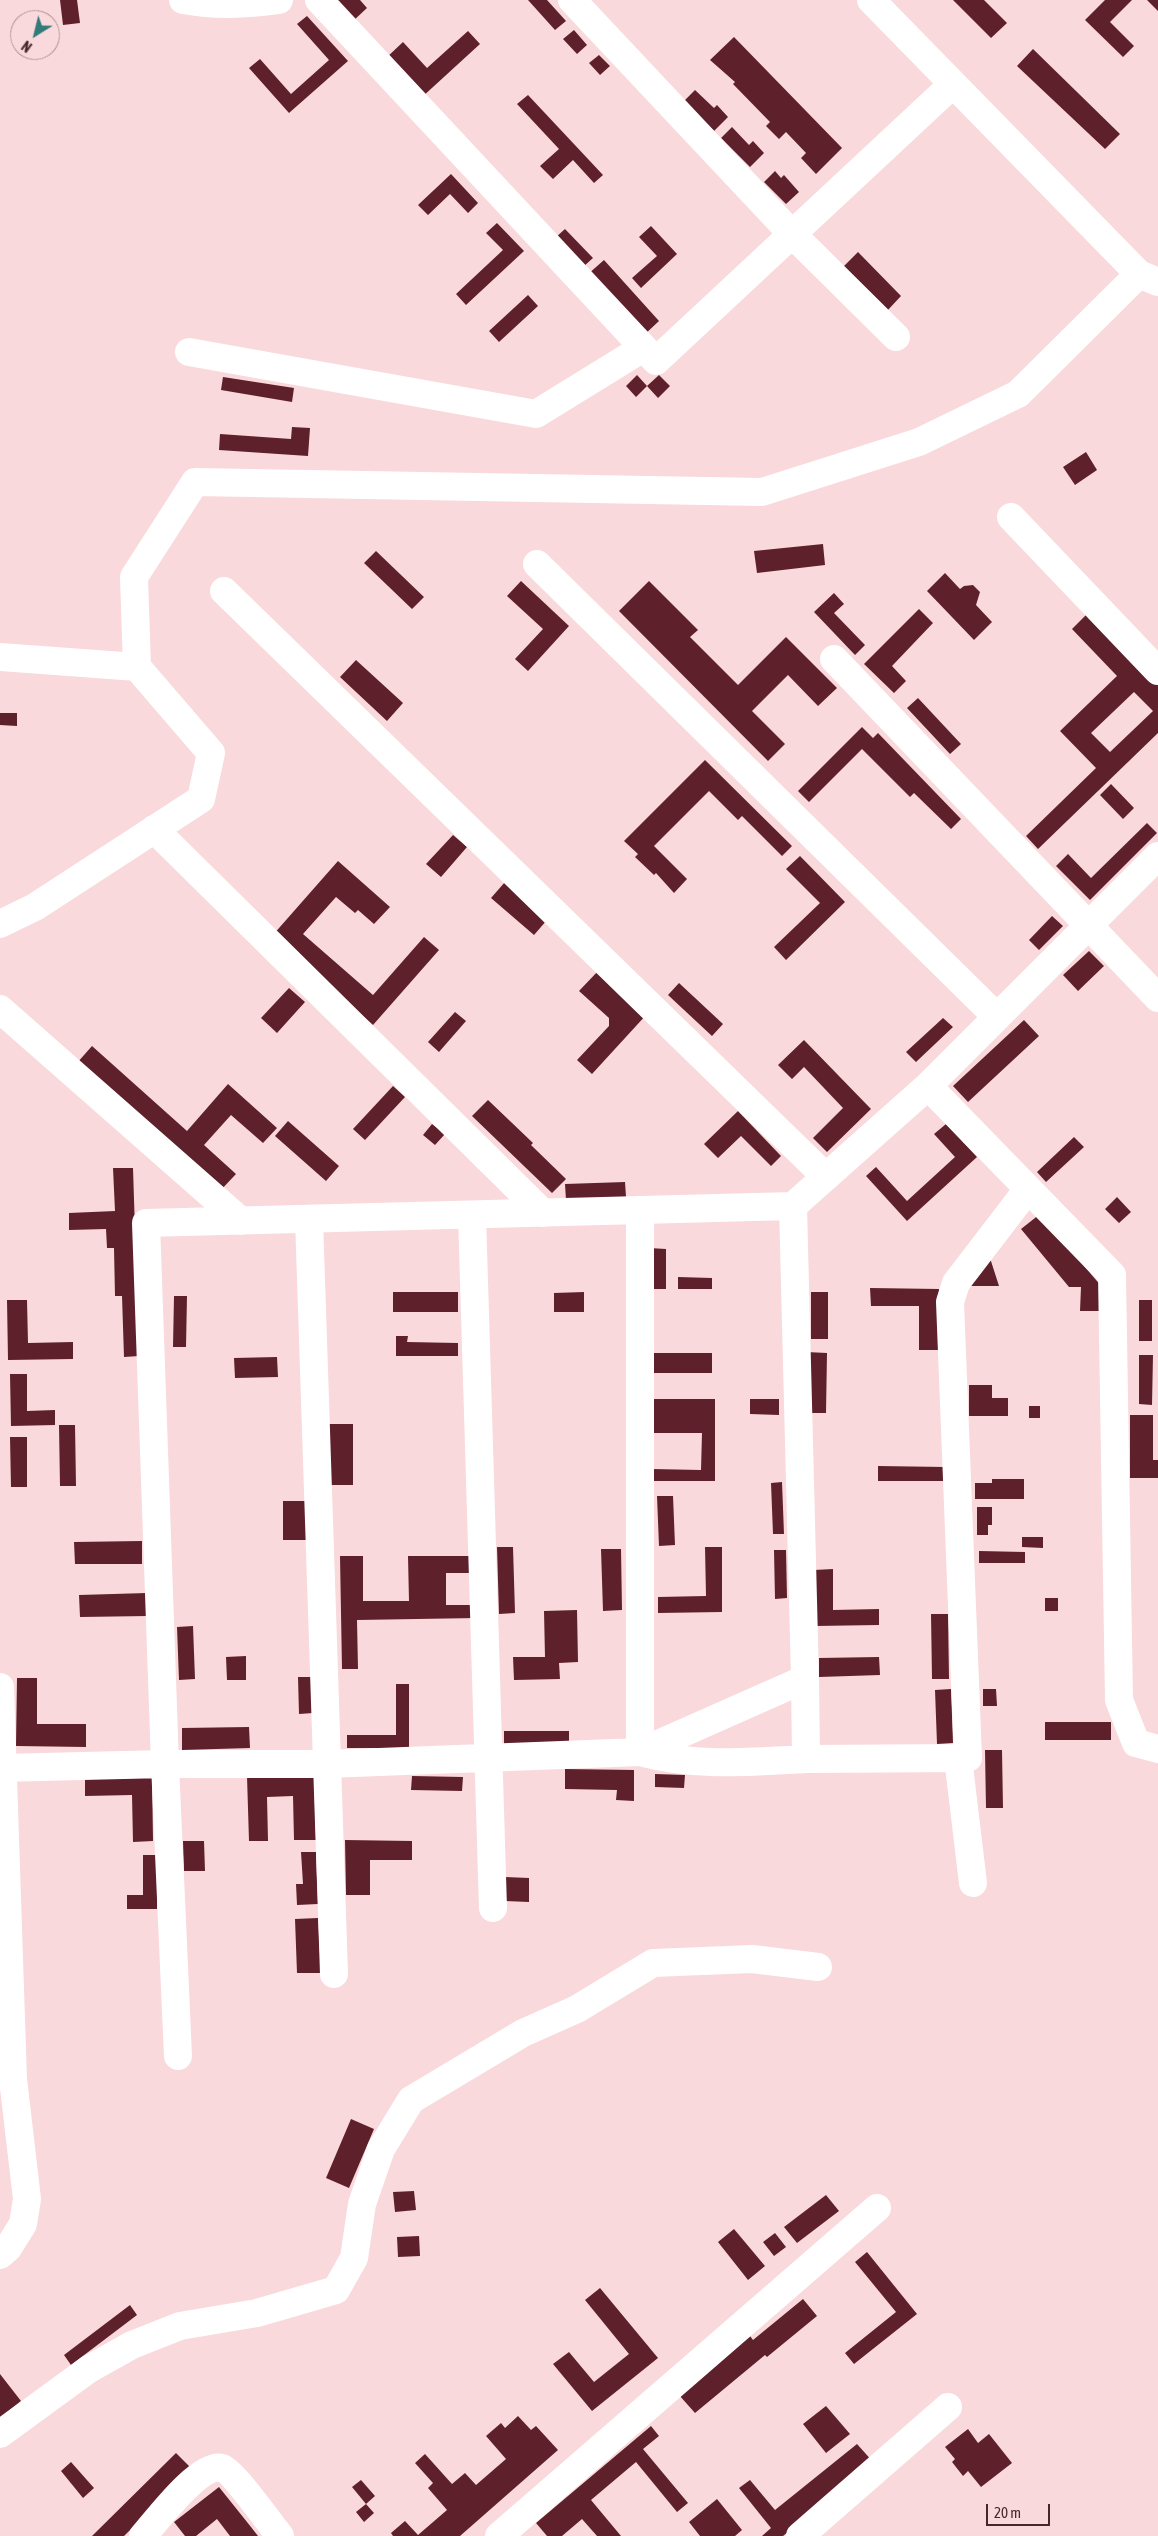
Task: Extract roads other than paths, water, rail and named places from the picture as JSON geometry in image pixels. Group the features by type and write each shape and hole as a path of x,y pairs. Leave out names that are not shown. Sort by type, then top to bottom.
{"street":[{"path":"183,0 205,4 241,6 280,0"},
{"path":"319,0 656,361 953,84"},
{"path":"572,0 792,234 896,337"},
{"path":"0,924 35,907 201,800 211,753 138,667 134,577 195,482 762,492 919,442 1018,394 1149,278 871,0"},
{"path":"189,352 536,414 644,348"},
{"path":"1011,517 1158,670"},
{"path":"537,564 997,1017"},
{"path":"224,591 826,1177"},
{"path":"0,657 138,667"},
{"path":"834,659 1158,998"},
{"path":"154,829 543,1213"},
{"path":"178,2056 165,1764 146,1223 793,1206 928,1086 1158,856"},
{"path":"0,1009 241,1221"},
{"path":"928,1086 1112,1275 1119,1700 1136,1744 1158,1749"},
{"path":"1,1768 165,1764 327,1764 640,1752 663,1758 740,1762 806,1759 968,1758 951,1295 956,1283 1028,1189"},
{"path":"793,1206 806,1759"},
{"path":"640,1210 640,1752"},
{"path":"472,1215 493,1908"},
{"path":"309,1219 334,1974"},
{"path":"640,1752 805,1679"},
{"path":"0,1687 8,2098 27,2199 23,2224 8,2248 0,2256"},
{"path":"958,1758 973,1883"},
{"path":"0,2434 89,2369 132,2345 180,2326 257,2313 336,2290 354,2258 362,2204 381,2149 411,2100 523,2033 577,2009 653,1963 752,1958 818,1967"},
{"path":"498,2536 877,2208"},
{"path":"800,2536 948,2407"},
{"path":"143,2536 196,2477 214,2467 224,2468 234,2478 280,2536"}]}
